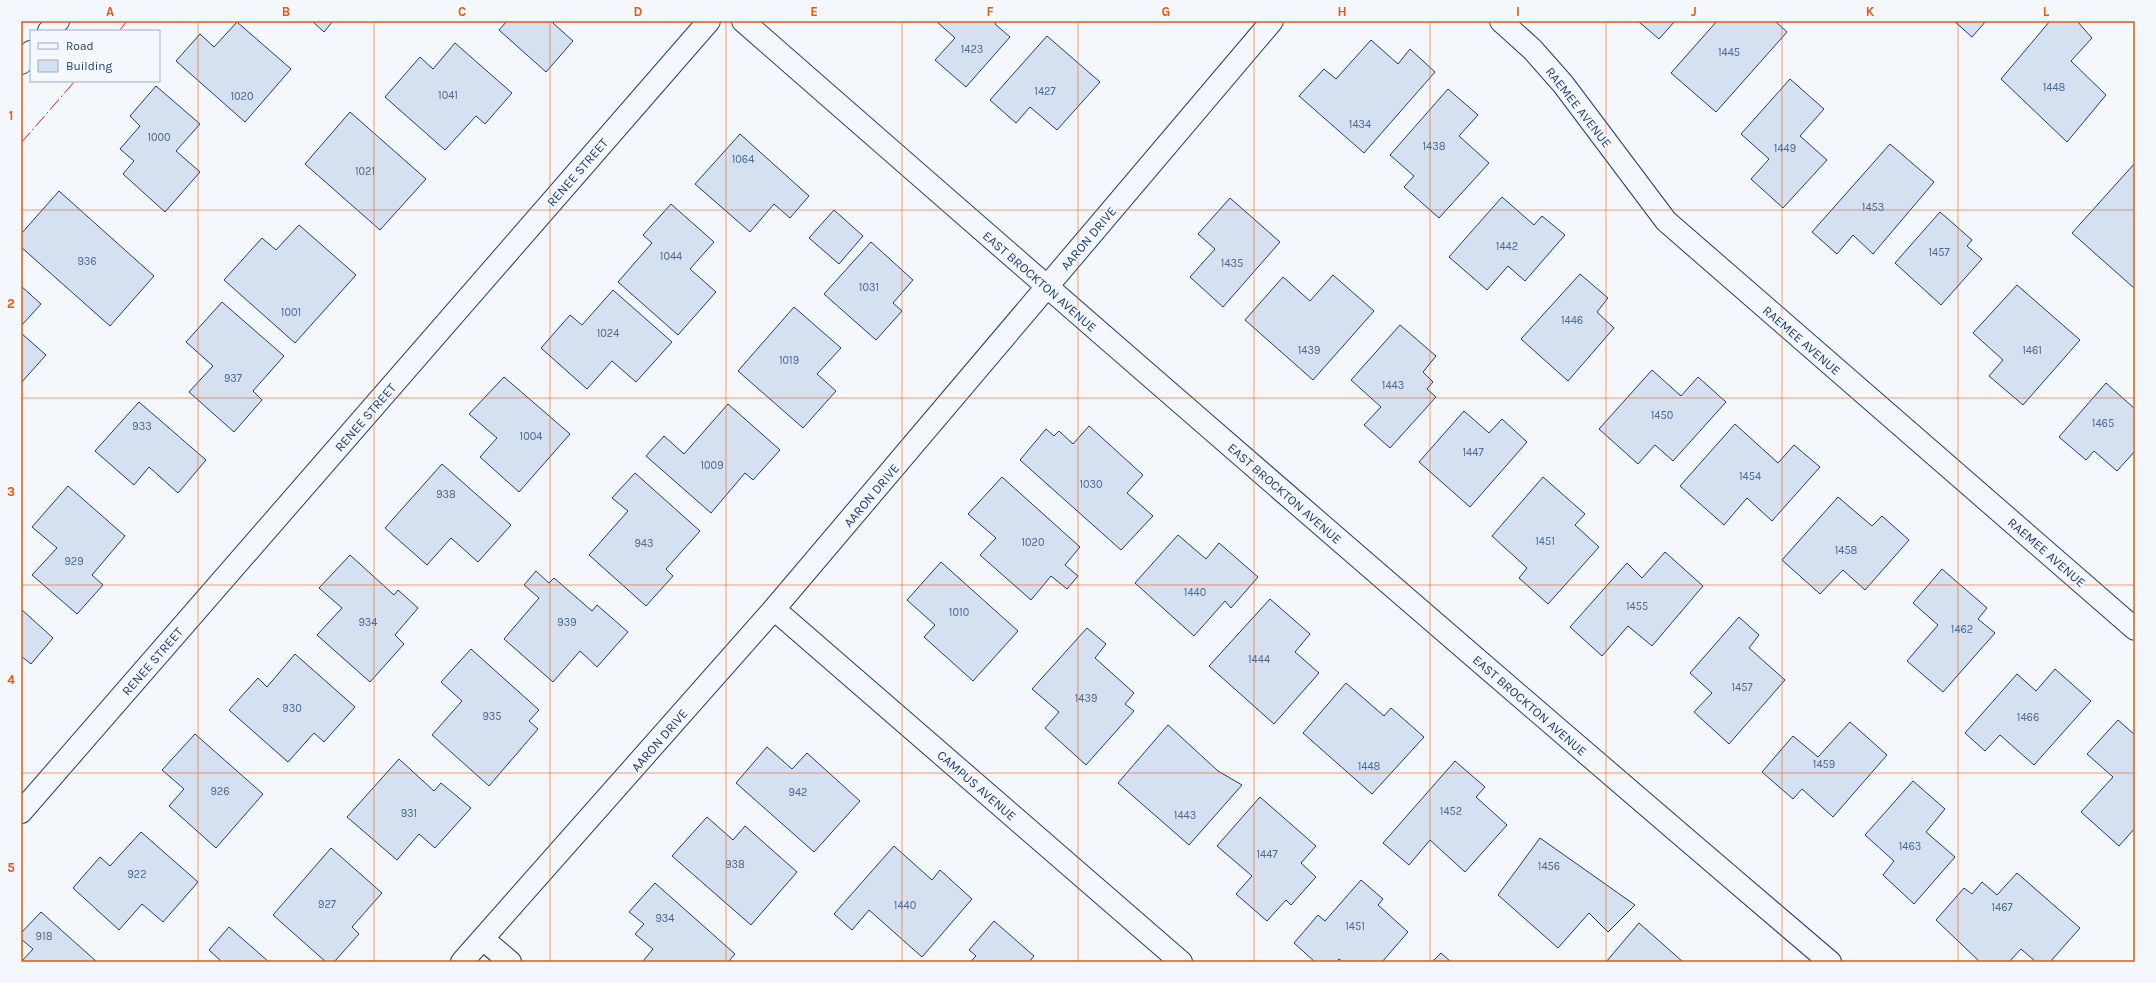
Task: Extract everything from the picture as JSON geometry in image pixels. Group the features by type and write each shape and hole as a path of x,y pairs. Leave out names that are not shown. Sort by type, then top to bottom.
{"street":[{"path":"51,30 58,21"},
{"name":"RENEE STREET","path":"21,812 709,21"},
{"name":"EAST BROCKTON AVENUE","path":"743,21 1046,287 1568,739 1830,962"},
{"name":"AARON DRIVE","path":"462,962 774,609 1272,21"},
{"name":"RAEMEE AVENUE","path":"1501,21 1532,49 1563,84 1666,221 2135,629"},
{"path":"21,63 30,53"},
{"name":"CAMPUS AVENUE","path":"774,609 1181,962"},
{"path":"483,938 510,962"}],"building":[{"path":"312,21 333,21 324,32"},
{"path":"507,21 555,21 553,23 573,41 546,72 499,30"},
{"path":"936,21 997,21 995,24 1010,37 966,87 935,60 955,38"},
{"path":"1638,21 1675,21 1659,39"},
{"path":"1717,21 1775,21 1787,32 1716,112 1671,73"},
{"path":"1954,21 1986,21 1972,37"},
{"path":"2050,21 2077,21 2092,38 2071,61 2106,95 2067,142 2001,79"},
{"path":"237,22 291,69 245,122 176,61 200,34 214,47"},
{"path":"1047,36 1100,82 1057,130 1030,107 1016,123 990,100"},
{"path":"1371,40 1398,64 1410,49 1435,72 1364,153 1299,96 1324,69 1336,79"},
{"path":"455,43 512,93 485,124 476,116 445,150 385,97 420,57 433,69"},
{"path":"1790,79 1824,109 1800,136 1827,160 1783,208 1751,179 1769,159 1741,134"},
{"path":"156,86 200,124 176,151 200,172 165,212 123,174 134,161 120,149 140,126 130,116"},
{"path":"1448,89 1478,115 1459,136 1489,163 1439,218 1404,187 1414,176 1390,155"},
{"path":"350,112 426,179 380,230 305,164"},
{"path":"740,134 809,196 790,218 774,204 750,232 695,184"},
{"path":"1890,144 1934,182 1873,254 1853,235 1837,254 1812,232"},
{"path":"2135,163 2135,287 2134,288 2072,233"},
{"path":"59,191 154,276 110,326 21,247 21,234"},
{"path":"1502,197 1534,225 1542,216 1565,235 1525,281 1508,266 1487,290 1449,257"},
{"path":"1230,198 1280,242 1223,307 1190,277 1215,249 1198,234"},
{"path":"671,204 714,242 690,269 716,292 678,335 618,282 652,243 643,235"},
{"path":"834,210 863,236 839,264 809,238"},
{"path":"1940,212 1972,240 1967,246 1982,259 1941,305 1895,263"},
{"path":"299,225 356,275 295,343 224,280 262,238 276,250"},
{"path":"871,242 913,280 893,303 902,311 876,340 824,294"},
{"path":"1580,274 1608,298 1597,312 1614,328 1568,381 1521,339"},
{"path":"1333,275 1374,311 1313,380 1245,320 1283,277 1310,301"},
{"path":"2017,285 2080,340 2023,405 1989,376 2003,360 1973,333"},
{"path":"21,286 41,304 21,326"},
{"path":"613,290 672,342 636,382 612,361 587,389 541,348 570,315 582,325"},
{"path":"222,302 284,356 253,391 262,400 234,432 189,392 213,366 186,342"},
{"path":"794,307 841,348 817,374 836,391 803,428 738,371"},
{"path":"1400,325 1436,356 1423,372 1433,382 1427,389 1436,397 1390,448 1364,425 1381,407 1351,380"},
{"path":"21,333 46,355 21,383"},
{"path":"1652,370 1681,396 1698,377 1726,402 1673,461 1655,445 1638,464 1599,429"},
{"path":"504,377 570,434 519,492 480,457 497,438 469,414"},
{"path":"2106,383 2135,409 2135,451 2117,471 2094,451 2086,460 2059,437"},
{"path":"139,402 206,460 178,493 149,467 134,485 95,451"},
{"path":"728,404 780,450 753,480 745,473 711,513 646,456 664,436 684,454"},
{"path":"1464,411 1489,433 1502,419 1527,442 1470,507 1419,462"},
{"path":"1735,424 1778,463 1794,445 1820,467 1772,521 1747,498 1724,525 1680,486"},
{"path":"1089,426 1143,475 1127,493 1153,516 1121,550 1020,460 1046,429 1054,436 1059,431 1073,444"},
{"path":"442,464 511,525 478,562 451,538 427,565 385,528"},
{"path":"635,473 700,531 666,569 673,576 646,606 589,555 628,511 612,498"},
{"path":"1002,477 1080,547 1065,565 1078,576 1067,589 1051,576 1031,600 980,555 996,538 968,514"},
{"path":"1543,477 1585,514 1575,525 1599,547 1548,604 1519,578 1527,568 1492,536"},
{"path":"68,486 125,536 92,575 103,585 77,614 32,575 57,548 32,527"},
{"path":"1838,497 1872,526 1882,516 1909,540 1865,590 1843,570 1820,594 1782,560"},
{"path":"1178,535 1206,559 1219,543 1258,577 1231,608 1225,601 1194,636 1135,583"},
{"path":"1665,552 1703,586 1652,646 1628,626 1602,656 1570,627 1627,563 1642,578"},
{"path":"350,555 394,595 398,590 418,608 395,635 404,644 370,682 317,635 342,608 319,588"},
{"path":"941,562 1018,631 973,681 924,637 935,625 907,600"},
{"path":"1942,569 1987,608 1978,619 1995,633 1943,692 1907,661 1938,625 1913,603"},
{"path":"536,571 549,583 554,578 592,611 597,605 628,632 597,667 580,651 553,682 504,639 539,598 524,585"},
{"path":"1270,599 1310,634 1295,652 1319,673 1274,724 1209,666"},
{"path":"21,609 53,638 31,664 21,656"},
{"path":"1739,617 1759,635 1749,648 1785,680 1729,744 1694,712 1712,693 1690,673"},
{"path":"1087,628 1106,644 1095,658 1134,693 1125,704 1134,711 1086,765 1045,728 1059,712 1032,689"},
{"path":"471,649 539,710 529,721 538,729 489,786 432,735 462,701 441,682"},
{"path":"295,654 355,707 324,742 314,733 288,762 229,710 258,678 267,687"},
{"path":"2055,669 2091,701 2034,765 2000,735 1985,751 1965,733 2017,674 2036,691"},
{"path":"1346,683 1384,716 1391,708 1424,737 1372,794 1303,733"},
{"path":"2118,720 2135,735 2135,828 2119,846 2081,812 2113,777 2087,754"},
{"path":"1850,722 1887,755 1833,817 1802,789 1793,799 1762,772 1793,736 1818,757"},
{"path":"1168,725 1218,771 1242,785 1189,845 1118,783"},
{"path":"195,734 263,794 216,848 169,806 184,789 162,770"},
{"path":"767,747 792,769 807,753 860,801 814,852 736,783"},
{"path":"399,759 434,791 441,783 471,808 435,848 419,834 397,860 347,817"},
{"path":"1455,761 1485,787 1476,797 1507,825 1465,872 1430,840 1409,865 1383,843"},
{"path":"1913,781 1945,809 1926,832 1955,857 1914,904 1883,875 1894,861 1865,835"},
{"path":"1260,797 1316,846 1301,863 1316,877 1291,905 1286,900 1267,921 1236,894 1252,876 1217,846"},
{"path":"707,817 733,840 745,826 797,872 751,925 672,856"},
{"path":"141,832 198,882 163,922 142,904 119,930 73,888 100,857 110,866"},
{"path":"1540,838 1635,905 1608,932 1589,913 1558,948 1498,895"},
{"path":"894,846 932,880 940,870 972,899 922,957 869,910 852,930 834,914"},
{"path":"331,848 382,893 352,927 359,934 334,962 326,962 273,915"},
{"path":"2017,873 2080,928 2050,962 2036,962 2021,949 2009,962 1980,962 1936,920 1964,888 1972,894 1982,882 1997,895"},
{"path":"1361,880 1383,899 1378,905 1408,932 1382,962 1343,962 1339,959 1336,962 1315,962 1294,943 1318,915 1325,921"},
{"path":"655,883 735,954 728,962 646,962 644,960 653,949 635,934 644,924 629,912"},
{"path":"41,912 97,962 21,962 33,949 21,939 21,933"},
{"path":"994,921 1034,956 1029,962 970,962 976,956 969,950"},
{"path":"1639,923 1683,962 1606,962"},
{"path":"229,927 269,962 222,962 209,950"},
{"path":"1441,953 1451,962 1432,962"}],"power":[{"path":"120,30 127,21"},
{"path":"21,143 74,82"}]}
